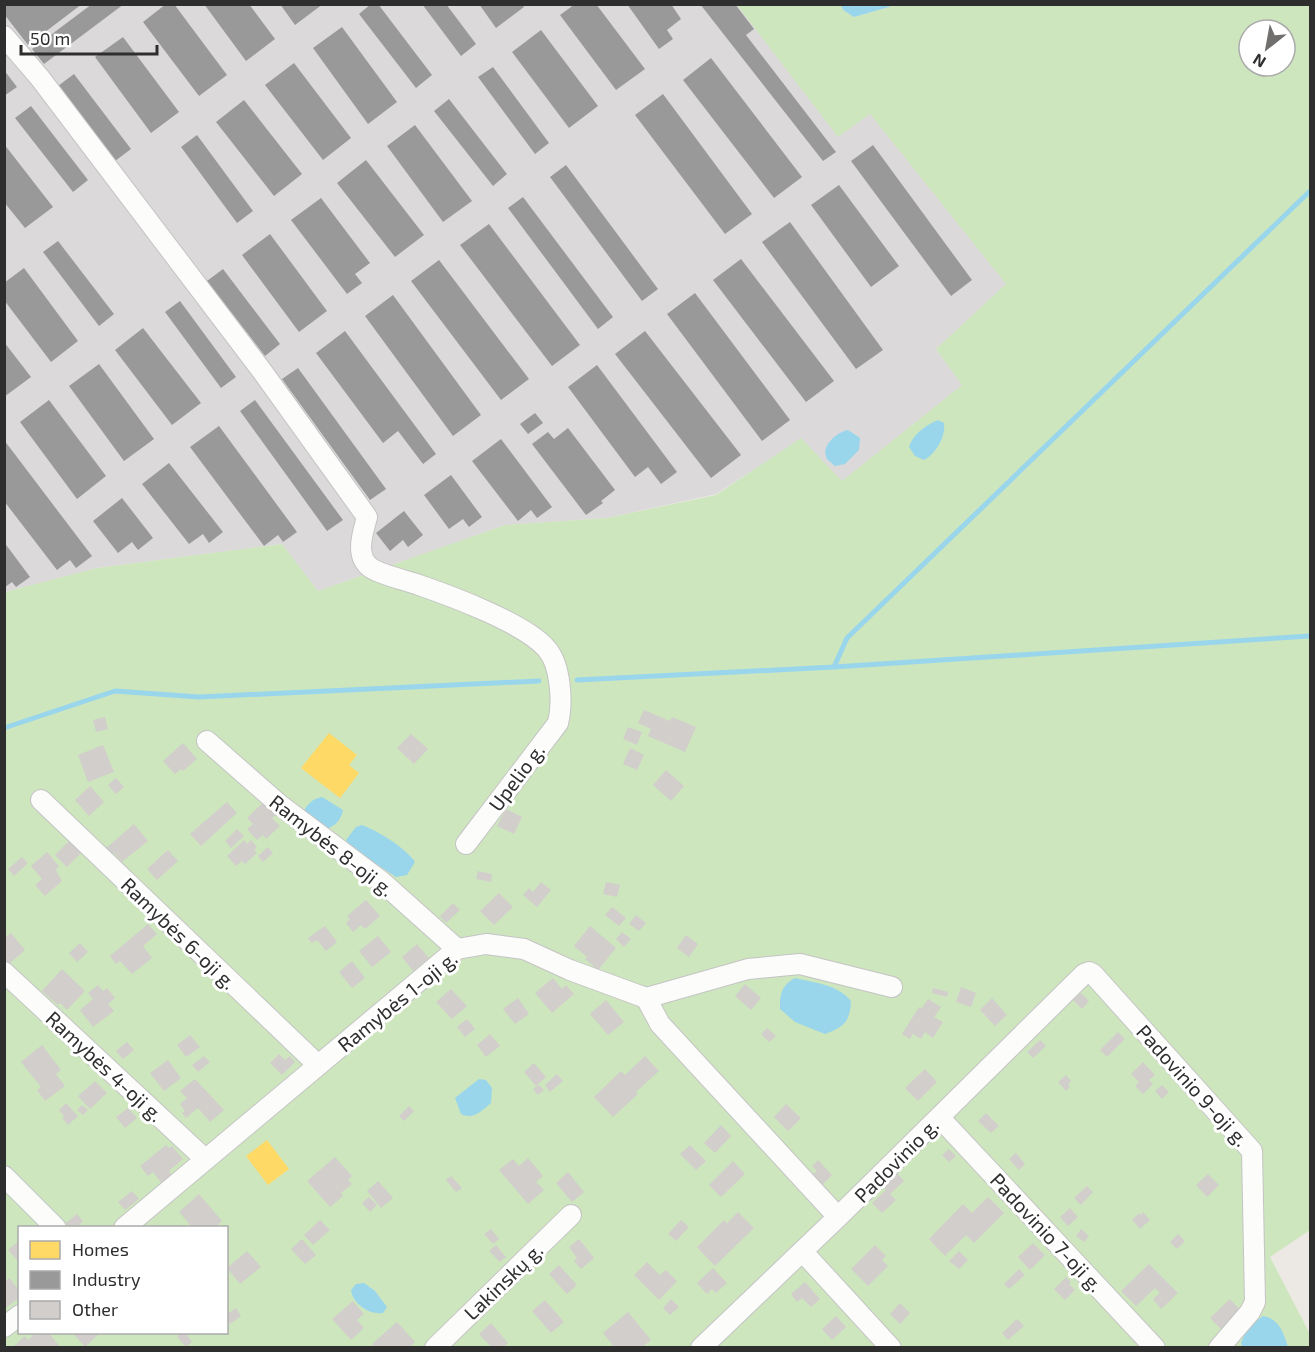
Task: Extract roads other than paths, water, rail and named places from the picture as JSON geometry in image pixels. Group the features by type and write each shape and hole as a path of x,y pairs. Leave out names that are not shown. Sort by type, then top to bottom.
{"street":[{"name":"Upelio g.","path":"4,36 39,78 208,300 367,517 360,546 370,568 420,585 496,617 532,636 547,649 556,664 561,708 558,723 466,844"},
{"name":"Ramybės 8-oji g.","path":"207,741 280,805 381,881 457,949"},
{"name":"Ramybės 6-oji g.","path":"41,800 318,1065"},
{"name":"Ramybės 1-oji g.","path":"125,1226 457,949 486,944 524,949 570,970 646,998"},
{"path":"838,1216 660,1024 646,998 748,969 800,964 892,987"},
{"name":"Ramybės 4-oji g.","path":"4,972 205,1160"},
{"name":"Padovinio g.","path":"701,1347 1084,974 1089,972"},
{"name":"Padovinio 9-oji g.","path":"1089,972 1094,974 1252,1150 1255,1302 1250,1312 1220,1347"},
{"name":"Padovinio 7-oji g.","path":"939,1117 1155,1347"},
{"path":"4,1176 55,1226"},
{"name":"Lakinskų g.","path":"435,1347 571,1215"},
{"path":"802,1251 891,1347"},
{"path":"4,1327 18,1316"}],"water":[{"path":"841,4 892,5 854,17 843,10"},
{"path":"938,420 944,423 944,428 942,439 936,449 924,460 915,456 909,447 914,438 925,427"},
{"path":"848,430 860,438 859,450 845,464 835,466 827,459 826,449 831,440"},
{"path":"322,797 343,810 337,822 325,829 303,813 310,802"},
{"path":"362,825 391,840 411,857 415,862 407,875 396,877 353,849 346,840 356,827"},
{"path":"795,978 825,985 845,995 851,1001 845,1023 825,1034 795,1022 780,1009 782,991"},
{"path":"479,1079 486,1080 492,1088 491,1103 474,1115 461,1114 455,1098"},
{"path":"364,1283 375,1291 387,1307 383,1313 362,1308 355,1300 351,1290 356,1284"},
{"path":"1263,1316 1277,1323 1288,1347 1242,1347 1241,1343 1247,1328"}],"waterway":[{"path":"834,667 847,638 1310,191"},
{"path":"577,680 834,667 1310,636"},
{"path":"4,728 115,691 199,697 539,681"}]}
